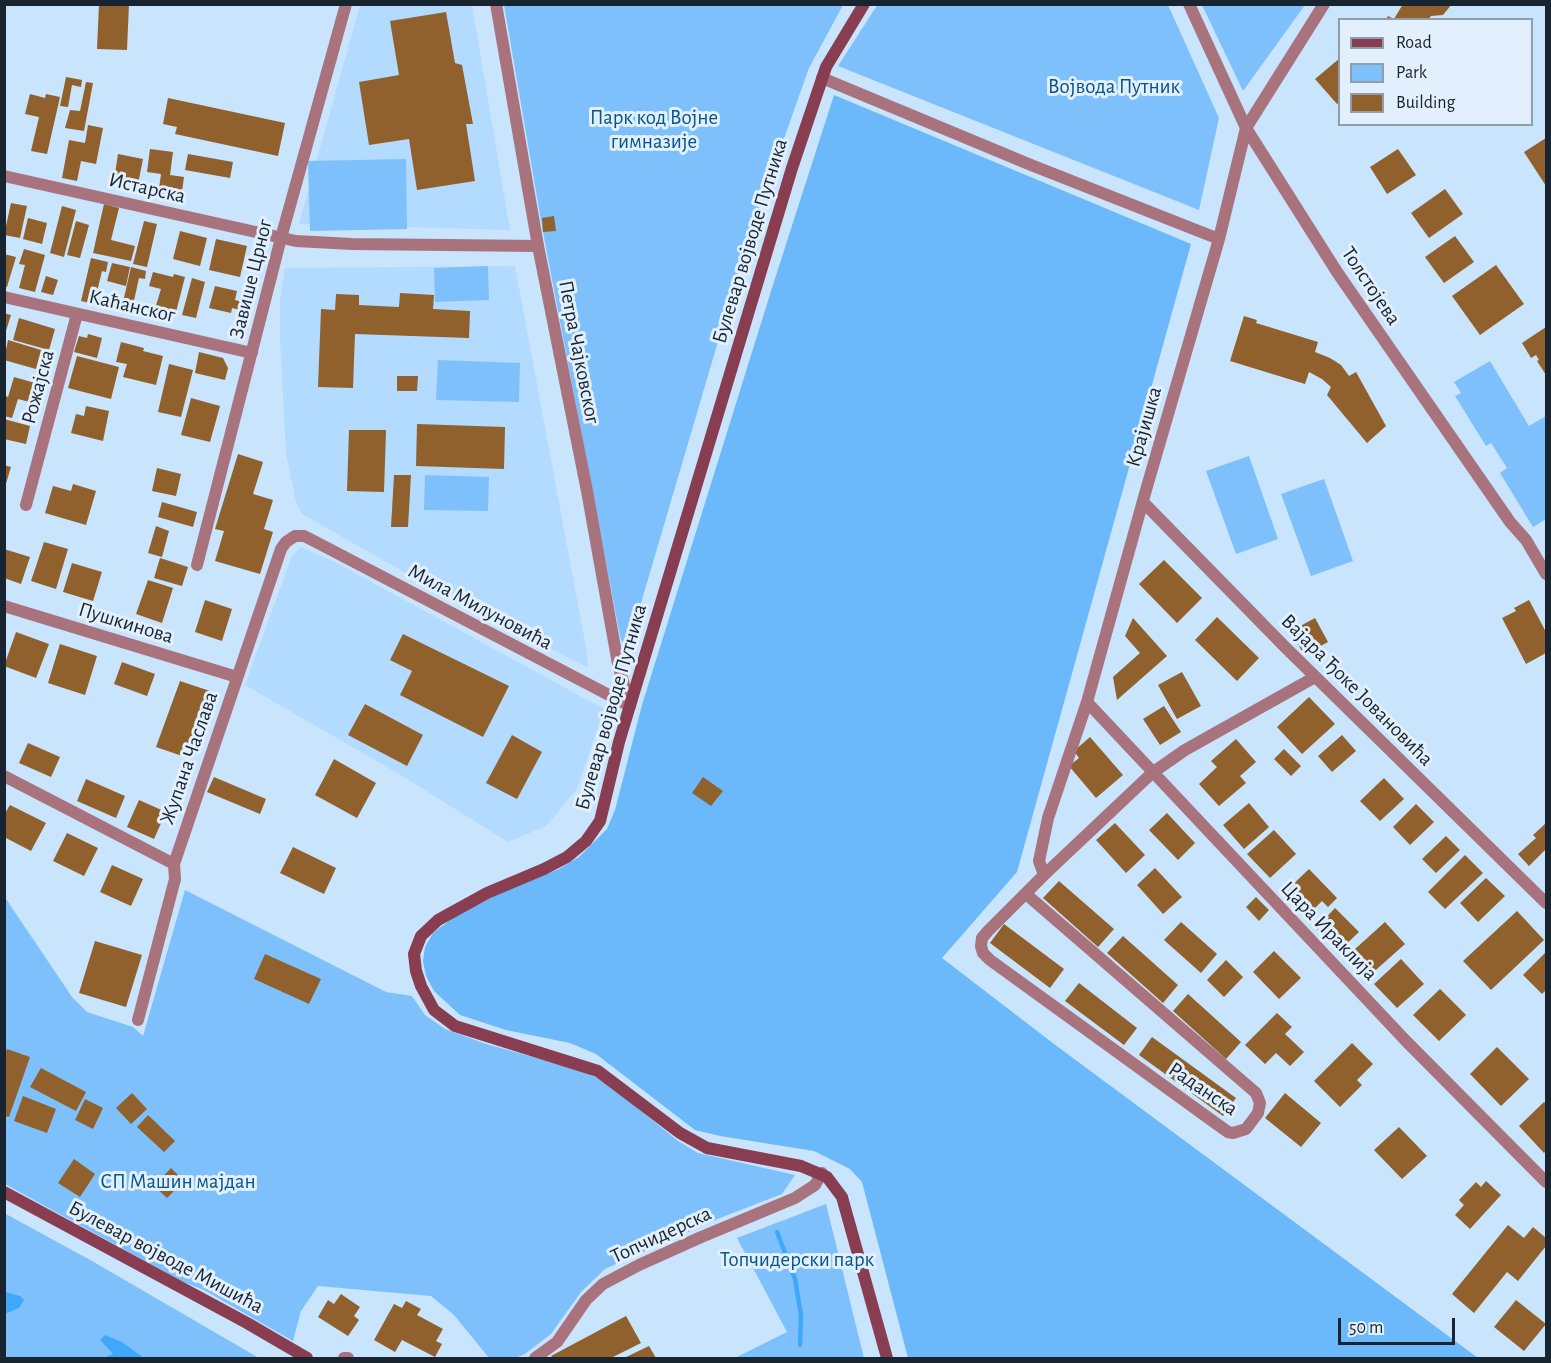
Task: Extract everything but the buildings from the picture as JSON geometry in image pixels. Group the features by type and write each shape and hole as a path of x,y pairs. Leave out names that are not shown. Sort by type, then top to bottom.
{"street":[{"name":"Завише Црног","path":"197,565 281,238 346,4"},
{"name":"Петра Чајковског","path":"496,4 538,246 587,491 618,664 630,706"},
{"name":"Булевар војводе Путника","path":"822,1173 801,1166 707,1148 680,1132 598,1071 455,1026 434,1010 421,986 414,954 417,945 429,928 438,920 487,893 567,857 592,834 602,815 630,706 756,286 822,78 831,58 864,4"},
{"name":"Толстојева","path":"1189,4 1246,128 1337,272 1510,522 1526,540 1546,574"},
{"name":"Крајишка","path":"1044,875 1039,861 1048,818 1087,702 1219,239 1246,128 1324,4"},
{"path":"822,78 1031,165 1219,239"},
{"name":"Истарска","path":"4,176 296,241 352,244 538,246"},
{"name":"Каћанског","path":"4,297 252,353"},
{"name":"Рожајска","path":"27,505 77,314"},
{"name":"Вајара Ђоке Јовановића","path":"1143,502 1315,677 1546,903"},
{"name":"Жупана Часлава","path":"138,1020 175,879 174,864 281,549 295,536 304,536 314,541"},
{"name":"Мила Милуновића","path":"314,541 630,706"},
{"name":"Пушкинова","path":"4,606 237,677"},
{"name":"Раданска","path":"1026,894 1256,1093 1260,1103 1258,1113 1246,1129 1233,1133 1221,1127 990,960 983,953 982,938 1044,875 1152,772 1185,750 1315,677"},
{"name":"Цара Ираклија","path":"1087,702 1406,1041 1546,1182"},
{"path":"4,776 174,864"},
{"path":"822,1173 840,1193 888,1359"},
{"name":"Топчидерска","path":"535,1359 556,1342 586,1300 603,1284 699,1238 795,1198 815,1185 822,1173"},
{"name":"Булевар војводе Мишића","path":"4,1192 247,1323 307,1359"}],"shaded area":[{"path":"360,5 472,5 510,230 299,224"},
{"path":"834,95 1191,244 1017,872 942,958 1054,1044 1478,1358 908,1358 862,1182 850,1169 814,1151 695,1130 596,1054 570,1043 506,1030 460,1015 434,991 426,976 423,961 425,947 433,933 454,917 500,893 559,869 579,857 607,829 615,810 642,705"},
{"path":"515,266 588,668 402,571 302,514 296,502 286,453 280,339 280,300 285,268"},
{"path":"301,547 335,562 604,709 577,789 546,826 508,842 399,774 245,685 292,556"},
{"path":"5,1292 20,1296 24,1300 19,1308 5,1314"},
{"path":"105,1335 122,1342 144,1358 115,1356 100,1340"}],"green space":[{"name":"Војвода Путник","path":"878,4 1168,5 1219,118 1199,210 838,66"},
{"name":"Парк код Војне гимназије","path":"504,5 843,5 809,68 747,243 631,637 627,643 622,642 620,636 543,232"},
{"path":"1202,5 1305,5 1243,91"},
{"path":"406,159 407,229 310,231 308,161"},
{"path":"488,266 489,300 435,302 434,268"},
{"path":"438,360 520,363 519,402 436,400"},
{"path":"1490,361 1529,426 1546,416 1546,519 1533,527 1500,473 1507,468 1491,443 1486,446 1455,396 1461,393 1454,382"},
{"path":"1249,456 1278,539 1236,554 1206,471"},
{"path":"425,475 489,477 488,511 424,510"},
{"path":"1324,479 1353,561 1311,576 1281,494"},
{"name":"СП Машин мајдан","path":"185,890 386,992 412,996 425,1015 445,1029 486,1044 576,1069 603,1080 678,1141 698,1153 795,1175 782,1194 720,1218 605,1269 581,1292 551,1334 525,1354 515,1358 489,1358 454,1315 431,1296 318,1286 301,1311 293,1341 204,1290 181,1281 5,1184 4,896 72,997 87,1012 133,1027 143,1036"},
{"name":"Топчидерски парк","path":"826,1204 864,1358 735,1358 787,1332 737,1238"},
{"path":"4,1213 92,1261 259,1358 5,1358"}],"waterway":[{"path":"777,1232 795,1279 801,1315 800,1345"},
{"path":"109,1358 115,1356"}]}
